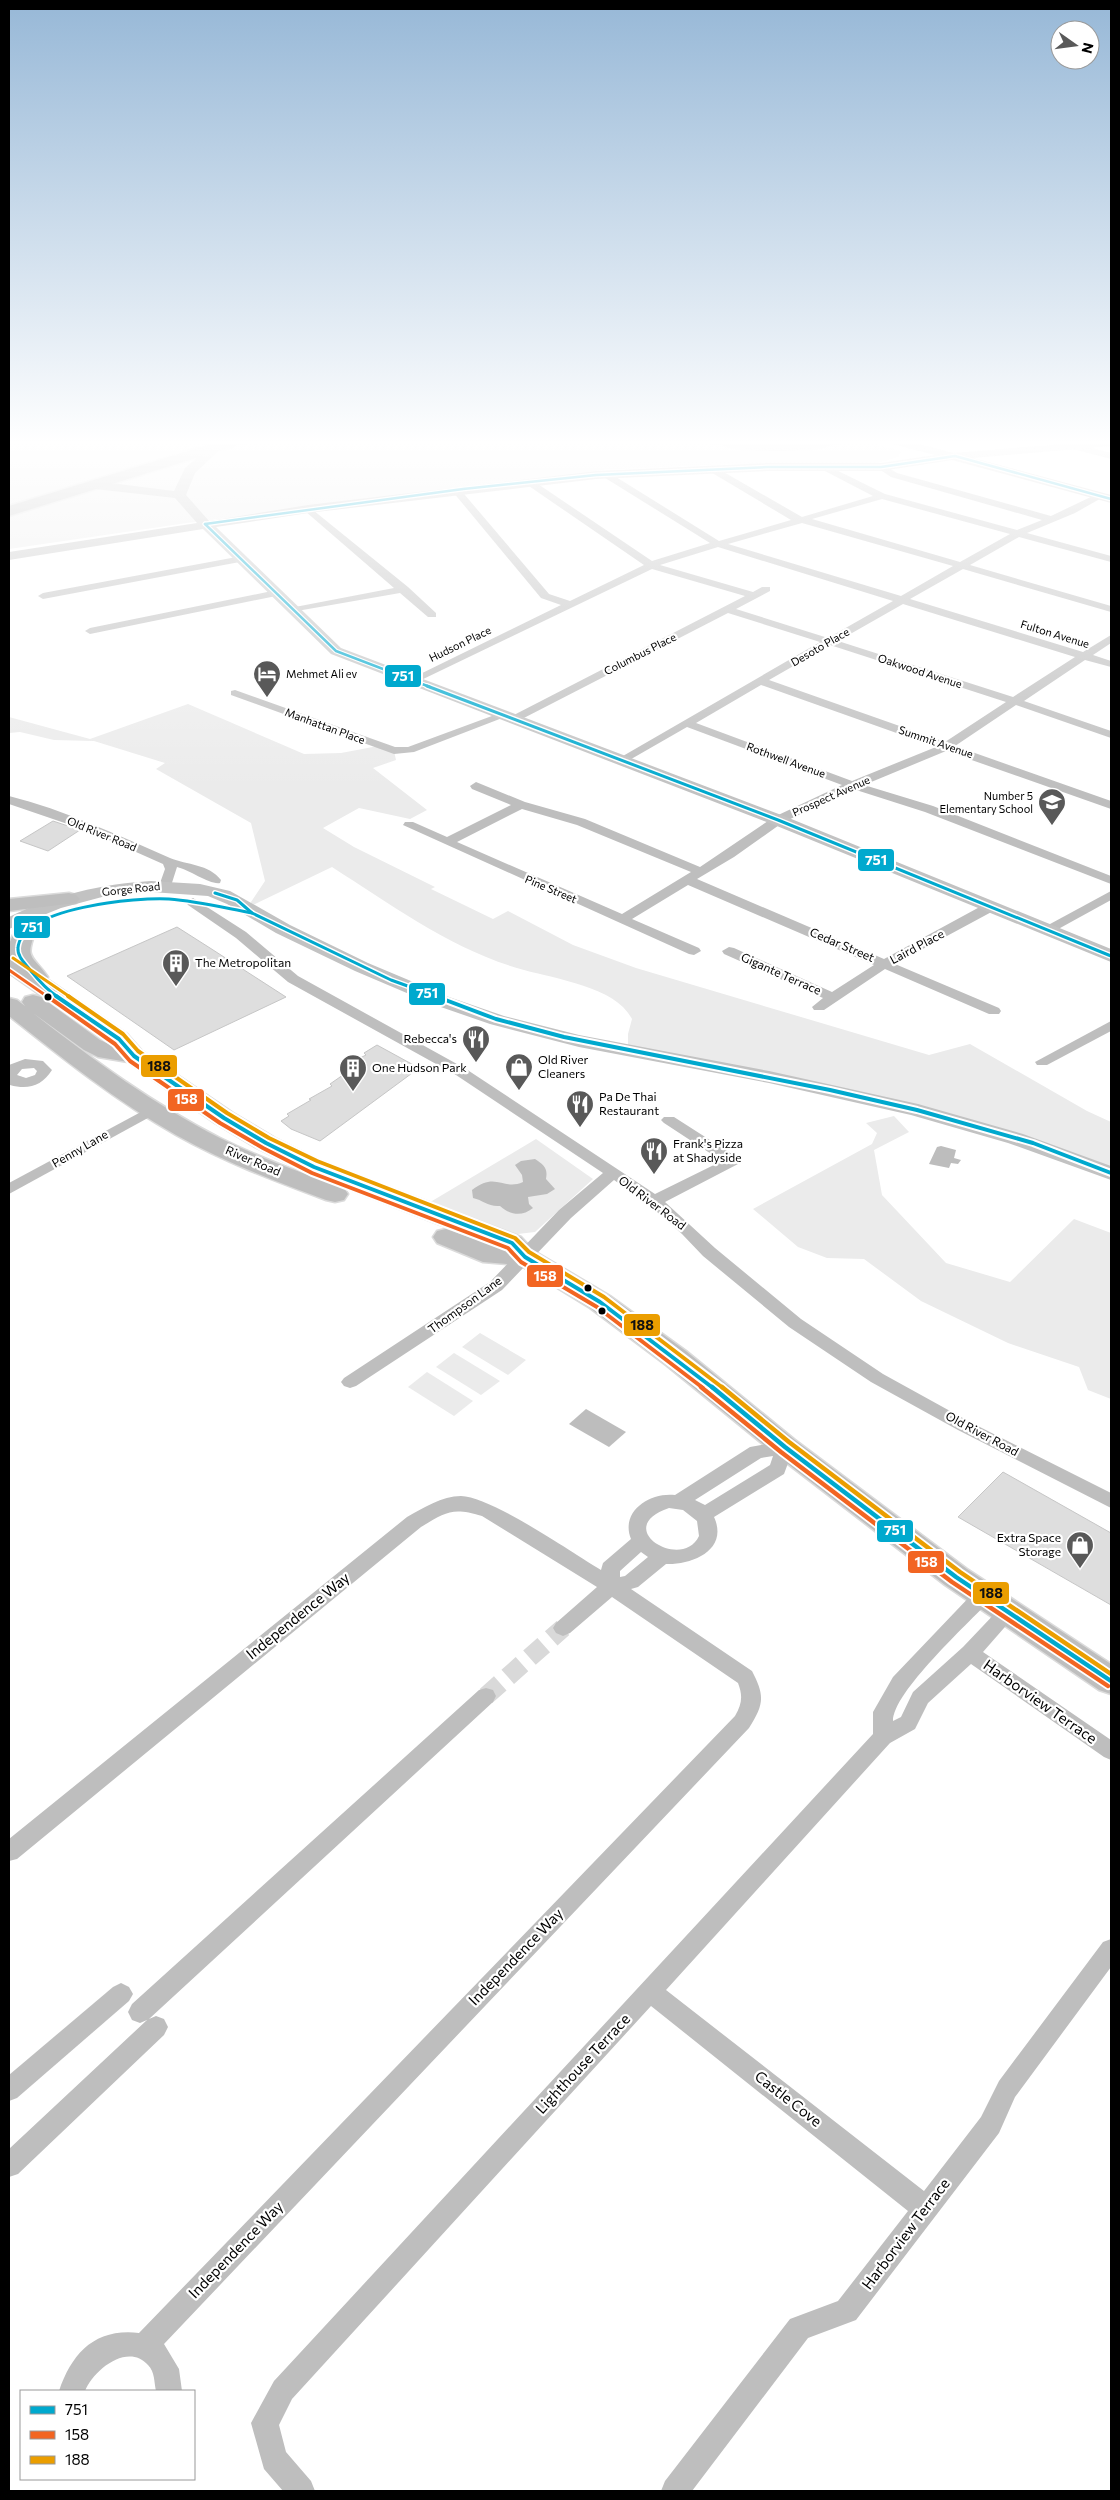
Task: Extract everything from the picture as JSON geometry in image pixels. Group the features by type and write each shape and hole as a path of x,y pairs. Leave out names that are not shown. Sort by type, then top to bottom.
{"main road":[{"path":"240,557 336,651 778,820 992,906 1104,954"},
{"name":"Gorge Road","path":"14,931 41,908 69,899 105,891 165,886 204,890 237,900 252,912 391,980 496,1019 564,1037 811,1086 917,1110 1033,1143 1111,1173"},
{"name":"Gorge Road","path":"14,931 54,916 104,903 158,898 193,902 224,910 252,912"},
{"path":"9,905 69,899"},
{"path":"14,931 22,959 48,991"},
{"name":"River Road","path":"9,963 119,1040 134,1056 224,1118 266,1143 314,1167 512,1243 525,1257 600,1302 641,1332 888,1527 996,1604 1111,1681"},
{"path":"10,1001 106,1052 134,1056"},
{"name":"River Road","path":"10,1001 124,1092 212,1144 312,1186 403,1219 492,1256 525,1257"}],"street":[{"path":"365,557 432,615"},
{"path":"512,557 545,596 570,604"},
{"path":"639,557 651,565 753,596"},
{"name":"Hudson Place","path":"413,680 651,565 678,557"},
{"name":"Fulton Avenue","path":"760,557 1111,664"},
{"path":"930,557 1111,609"},
{"name":"Desoto Place","path":"622,760 978,557"},
{"path":"43,596 242,559"},
{"path":"295,610 404,589"},
{"name":"Columbus Place","path":"415,748 509,717 766,589"},
{"path":"90,631 277,593"},
{"name":"Oakwood Avenue","path":"727,609 1073,720 1111,735"},
{"name":"Prospect Avenue","path":"623,919 701,872 778,820 852,784 912,762 947,746 1111,638"},
{"name":"Summit Avenue","path":"761,680 1111,805"},
{"name":"Manhattan Place","path":"235,693 387,750 402,751 415,748"},
{"name":"Rothwell Avenue","path":"686,724 852,784 929,808 1111,880"},
{"path":"476,786 521,805 581,822 701,872"},
{"name":"Old River Road","path":"9,800 95,829 169,862 193,867 215,880"},
{"path":"447,842 521,805"},
{"name":"Pine Street","path":"409,825 694,951"},
{"path":"165,886 172,869 169,862"},
{"name":"Cedar Street","path":"688,880 886,963 994,1012"},
{"path":"1046,930 1111,895"},
{"name":"Old River Road","path":"193,902 241,935 293,979 379,1029 461,1072 654,1201 756,1293 795,1323 877,1378 964,1426 1111,1500"},
{"name":"Laird Place","path":"819,1007 886,963 992,906"},
{"name":"Gigante Terrace","path":"729,951 834,998"},
{"path":"1104,954 1111,963"},
{"path":"1042,1062 1111,1025"},
{"name":"Penny Lane","path":"9,1189 152,1110"},
{"path":"654,1201 733,1161 670,1120"},
{"name":"Thompson Lane","path":"350,1382 488,1291 525,1257 565,1214 613,1173"},
{"path":"678,1502 756,1452 785,1447 778,1469 703,1515"},
{"path":"678,1502 688,1504 703,1515 708,1524 709,1533 706,1542 698,1550 675,1557 662,1556 645,1548 640,1542 635,1526 642,1512 658,1503 678,1502"},
{"name":"Independence Way","path":"9,1852 414,1522 436,1509 461,1503 488,1511 611,1586 745,1677 752,1690 753,1706 735,1729 144,2346"},
{"path":"611,1586 610,1568 640,1542"},
{"path":"563,1628 611,1586 631,1582 662,1556"},
{"path":"883,1737 884,1712 900,1683 996,1604"},
{"name":"Lighthouse Terrace","path":"283,2390 883,1737 908,1723 920,1698 970,1653 996,1604"},
{"name":"Harborview Terrace","path":"970,1653 1111,1751"},
{"path":"9,2164 148,2019 486,1696"},
{"name":"Harborview Terrace","path":"675,2491 799,2328 847,2312 990,2125 1007,2089 1111,1949"},
{"name":"Castle Cove","path":"650,1991 925,2208"},
{"path":"9,2090 121,1994"},
{"path":"72,2390 82,2369 96,2354 115,2345 134,2344 144,2346 164,2363 169,2381 169,2390"},
{"path":"283,2390 265,2424 274,2459 301,2491"}],"shaded area":[{"path":"188,704 304,754 341,753 378,746 394,751 396,760 373,768 427,810 410,819 359,808 323,828 354,847 435,887 431,889 493,919 508,911 573,945 636,968 929,1055 970,1044 1087,1111 1111,1122 1111,1173 988,1129 628,1050 628,1034 632,1019 624,1008 613,999 584,986 498,962 473,951 401,912 332,867 247,908 265,881 251,823 156,769 165,763 94,741 54,740 20,732 9,733 9,717 90,739"},
{"path":"894,1116 909,1132 874,1150 882,1195 946,1263 1010,1282 1074,1219 1111,1233 1111,1399 1088,1390 1079,1367 1008,1343 921,1301 864,1259 827,1258 798,1247 753,1209 872,1144 877,1133 866,1123"},
{"path":"536,1139 593,1179 535,1232 509,1235 427,1204"},
{"path":"941,1146 956,1150 954,1158 961,1160 958,1164 951,1163 949,1168 929,1164 937,1147"},
{"path":"535,1159 545,1167 546,1179 555,1189 547,1194 528,1197 529,1204 533,1208 529,1211 516,1214 500,1206 473,1198 472,1190 487,1182 516,1184 523,1182 522,1175 515,1165 521,1161"},
{"path":"480,1333 526,1360 508,1375 462,1347"},
{"path":"454,1353 500,1381 481,1395 436,1367"},
{"path":"427,1372 473,1401 454,1416 408,1387"},
{"path":"586,1409 626,1432 609,1447 569,1424"}],"building":[{"path":"53,821 80,830 48,851 20,841"},
{"name":"The Metropolitan","path":"177,927 286,997 174,1050 67,976"},
{"name":"One Hudson Park","path":"377,1045 419,1068 320,1141 291,1129 281,1121 289,1116 287,1114 332,1086 330,1084 353,1068 350,1067 363,1060 360,1058 366,1055 364,1053"},
{"name":"Extra Space Storage","path":"1003,1472 1111,1533 1111,1605 958,1517"}],"tunnel":[{"path":"486,1696 563,1628"}],"transit line":[{"name":"751","path":"239,557 336,651 778,820 1111,956"},
{"name":"751","path":"215,893 237,900 252,913 391,980 496,1019 564,1037 830,1090 917,1110 1033,1143 1111,1173"},
{"name":"751","path":"252,913 170,899 145,899 108,903 68,911 36,924 24,933 18,948 21,959 48,991 119,1039 134,1056 224,1118 266,1143 314,1167 512,1243 525,1257 600,1302 676,1358 785,1447 956,1577 1111,1681"},
{"name":"188","path":"13,958 123,1034 138,1051 227,1113 269,1138 317,1161 515,1238 529,1252 604,1297 680,1353 789,1442 960,1572 1111,1674"},
{"name":"158","path":"9,970 115,1044 130,1061 220,1123 263,1148 312,1173 508,1248 521,1262 597,1307 672,1363 781,1452 952,1582 1108,1686"}],"place":[{"name":"Mehmet Ali ev","path":"267,698"},
{"name":"Number 5 Elementary School","path":"1052,826"},
{"name":"The Metropolitan","path":"176,987"},
{"name":"Rebecca's","path":"476,1063"},
{"name":"Old River Cleaners","path":"519,1091"},
{"name":"One Hudson Park","path":"353,1092"},
{"name":"Pa De Thai Restaurant","path":"580,1128"},
{"name":"Frank's Pizza at Shadyside","path":"654,1175"},
{"name":"Extra Space Storage","path":"1080,1569"}]}
